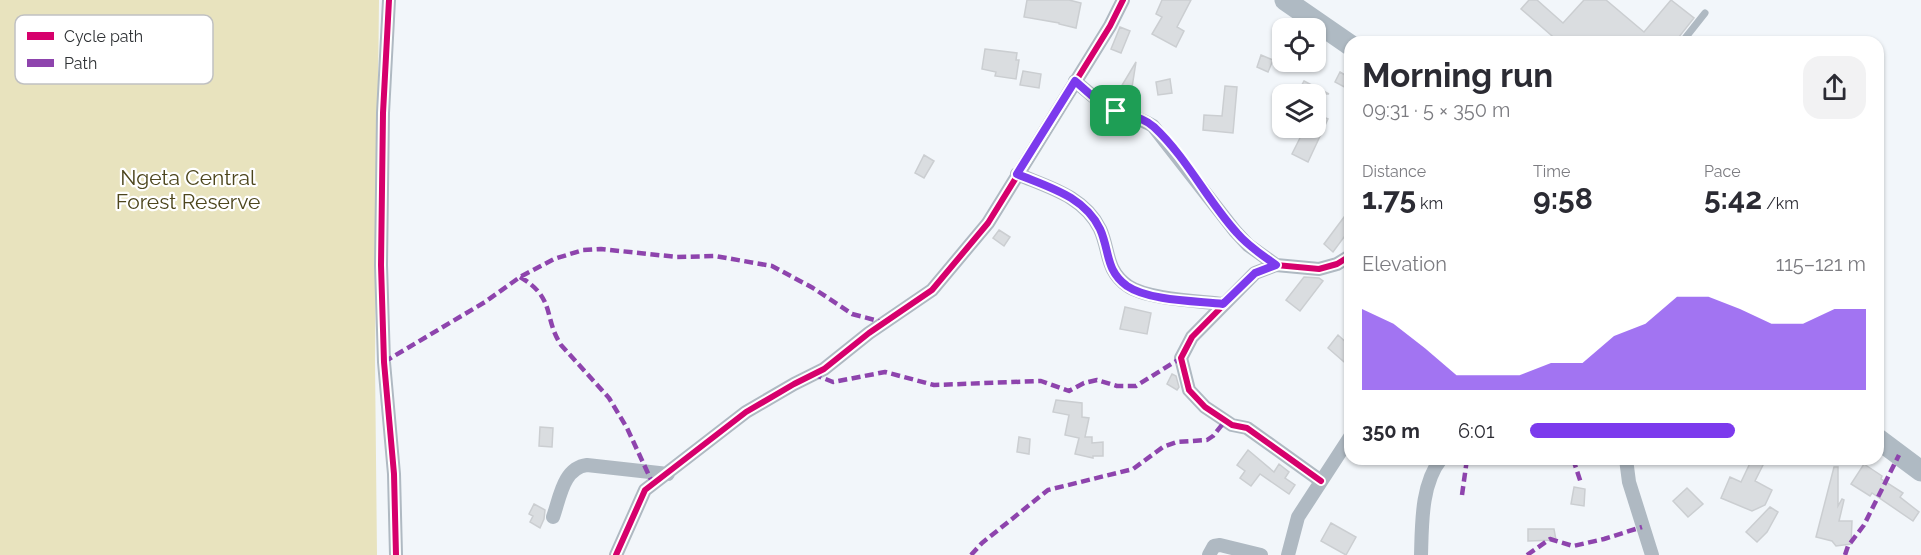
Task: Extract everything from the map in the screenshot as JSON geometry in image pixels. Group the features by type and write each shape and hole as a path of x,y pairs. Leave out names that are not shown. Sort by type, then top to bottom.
{"main road":[{"path":"1285,0 1344,41"},
{"path":"1884,443 1921,471"}],"street":[{"path":"389,0 382,157 381,265 384,362 394,474 396,555"},
{"path":"616,555 645,490 746,412 824,369 869,333 932,290 988,224 1110,26 1123,0"},
{"path":"1075,81 1100,102 1116,111 1143,119 1153,126 1235,231 1248,245 1276,265"},
{"path":"1017,174 1071,196 1085,208 1100,228 1114,274 1130,287 1152,295 1223,304"},
{"path":"1321,481 1247,428 1232,425 1205,407 1189,390 1182,358 1192,337 1255,273 1276,265 1318,269 1344,260"},
{"path":"1288,555 1298,517 1344,446"},
{"path":"1421,555 1427,490 1437,465"},
{"path":"1627,465 1629,482 1652,555"},
{"path":"553,516 567,478 578,466 668,474"},
{"path":"1209,555 1214,546 1220,545 1261,555"}],"lane":[{"path":"1687,36 1705,13"}],"green space":[{"name":"Ngeta Central Forest Reserve","path":"0,0 379,0 375,361 377,555 0,555"}],"building":[{"path":"1027,0 1069,0 1081,3 1076,28 1024,17"},
{"path":"1162,0 1191,0 1177,27 1184,31 1176,47 1152,34 1162,17 1156,14"},
{"path":"1529,0 1537,0 1563,23 1584,0 1606,0 1644,32 1671,0 1694,18 1680,36 1552,36 1521,9"},
{"path":"1120,27 1130,31 1121,53 1111,49"},
{"path":"985,49 1017,53 1016,60 1019,60 1016,79 995,76 996,72 982,69"},
{"path":"1261,55 1272,60 1268,72 1257,67"},
{"path":"1136,62 1130,100 1115,97"},
{"path":"1023,71 1041,74 1039,88 1020,85"},
{"path":"1340,72 1344,74 1344,87 1335,82"},
{"path":"1170,79 1172,93 1158,95 1156,82"},
{"path":"1225,86 1237,87 1233,133 1203,130 1204,115 1222,116"},
{"path":"1300,138 1319,138 1308,162 1292,154"},
{"path":"924,155 934,161 924,178 915,173"},
{"path":"1344,217 1344,237 1333,252 1324,244"},
{"path":"999,230 1010,237 1004,246 993,238"},
{"path":"1304,277 1319,278 1323,281 1300,311 1286,300"},
{"path":"1125,307 1151,313 1147,334 1120,329"},
{"path":"1338,335 1344,340 1344,362 1328,348"},
{"path":"1172,374 1176,376 1179,387 1177,390 1167,384"},
{"path":"1056,400 1082,403 1082,417 1089,418 1085,437 1092,437 1092,443 1103,442 1103,456 1093,456 1093,458 1075,454 1079,438 1065,435 1069,415 1053,412"},
{"path":"540,427 553,428 552,447 539,446"},
{"path":"1019,437 1030,439 1029,454 1017,452"},
{"path":"1248,450 1274,472 1279,464 1289,472 1285,478 1295,485 1289,494 1260,474 1251,486 1240,478 1245,471 1237,465"},
{"path":"1749,465 1763,465 1755,481 1772,490 1765,505 1752,511 1721,498 1730,477 1741,482"},
{"path":"1866,465 1882,476 1881,479 1903,493 1900,497 1919,512 1913,521 1872,493 1870,496 1851,484"},
{"path":"1834,467 1838,467 1838,506 1842,499 1844,500 1839,521 1852,521 1851,544 1836,546 1832,541 1816,537"},
{"path":"1574,487 1585,489 1584,506 1571,504"},
{"path":"1687,488 1703,504 1688,517 1673,501"},
{"path":"534,504 545,510 540,528 530,522 533,516 529,514"},
{"path":"1770,507 1778,512 1767,532 1757,542 1746,532"},
{"path":"1331,523 1356,537 1346,555 1321,541"},
{"path":"1528,529 1554,529 1556,540 1528,541"}],"marked path":[{"path":"384,362 485,302 520,277 554,259 583,250 601,249 677,257 715,256 772,266 813,288 852,314 886,323"},
{"path":"520,277 531,285 544,300 561,345 609,398 627,428 653,484"},
{"path":"813,374 833,382 885,372 934,385 1041,381 1069,391 1084,383 1097,380 1117,386 1136,386 1181,358"},
{"path":"971,555 982,543 1048,490 1133,469 1163,447 1177,442 1207,440 1225,421"},
{"path":"1845,555 1848,546 1864,525 1899,455"},
{"path":"1462,495 1466,465"},
{"path":"1575,465 1581,483"},
{"path":"1527,555 1550,539 1573,546 1642,527"}],"cycle path":[{"path":"389,0 383,113 381,265 384,362 394,474 396,555"},
{"path":"616,555 645,490 746,412 824,369 869,333 932,290 988,223 1110,26 1123,0"},
{"path":"1321,481 1247,428 1232,425 1205,407 1189,390 1181,358 1192,337 1255,273 1276,265 1319,269 1344,260"}],"route":[{"path":"1075,81 1100,102 1116,111 1143,119 1153,126 1235,231 1248,245 1276,265 1255,273 1223,304 1152,295 1130,287 1114,274 1100,228 1085,208 1071,196 1017,174 1075,81"}]}
